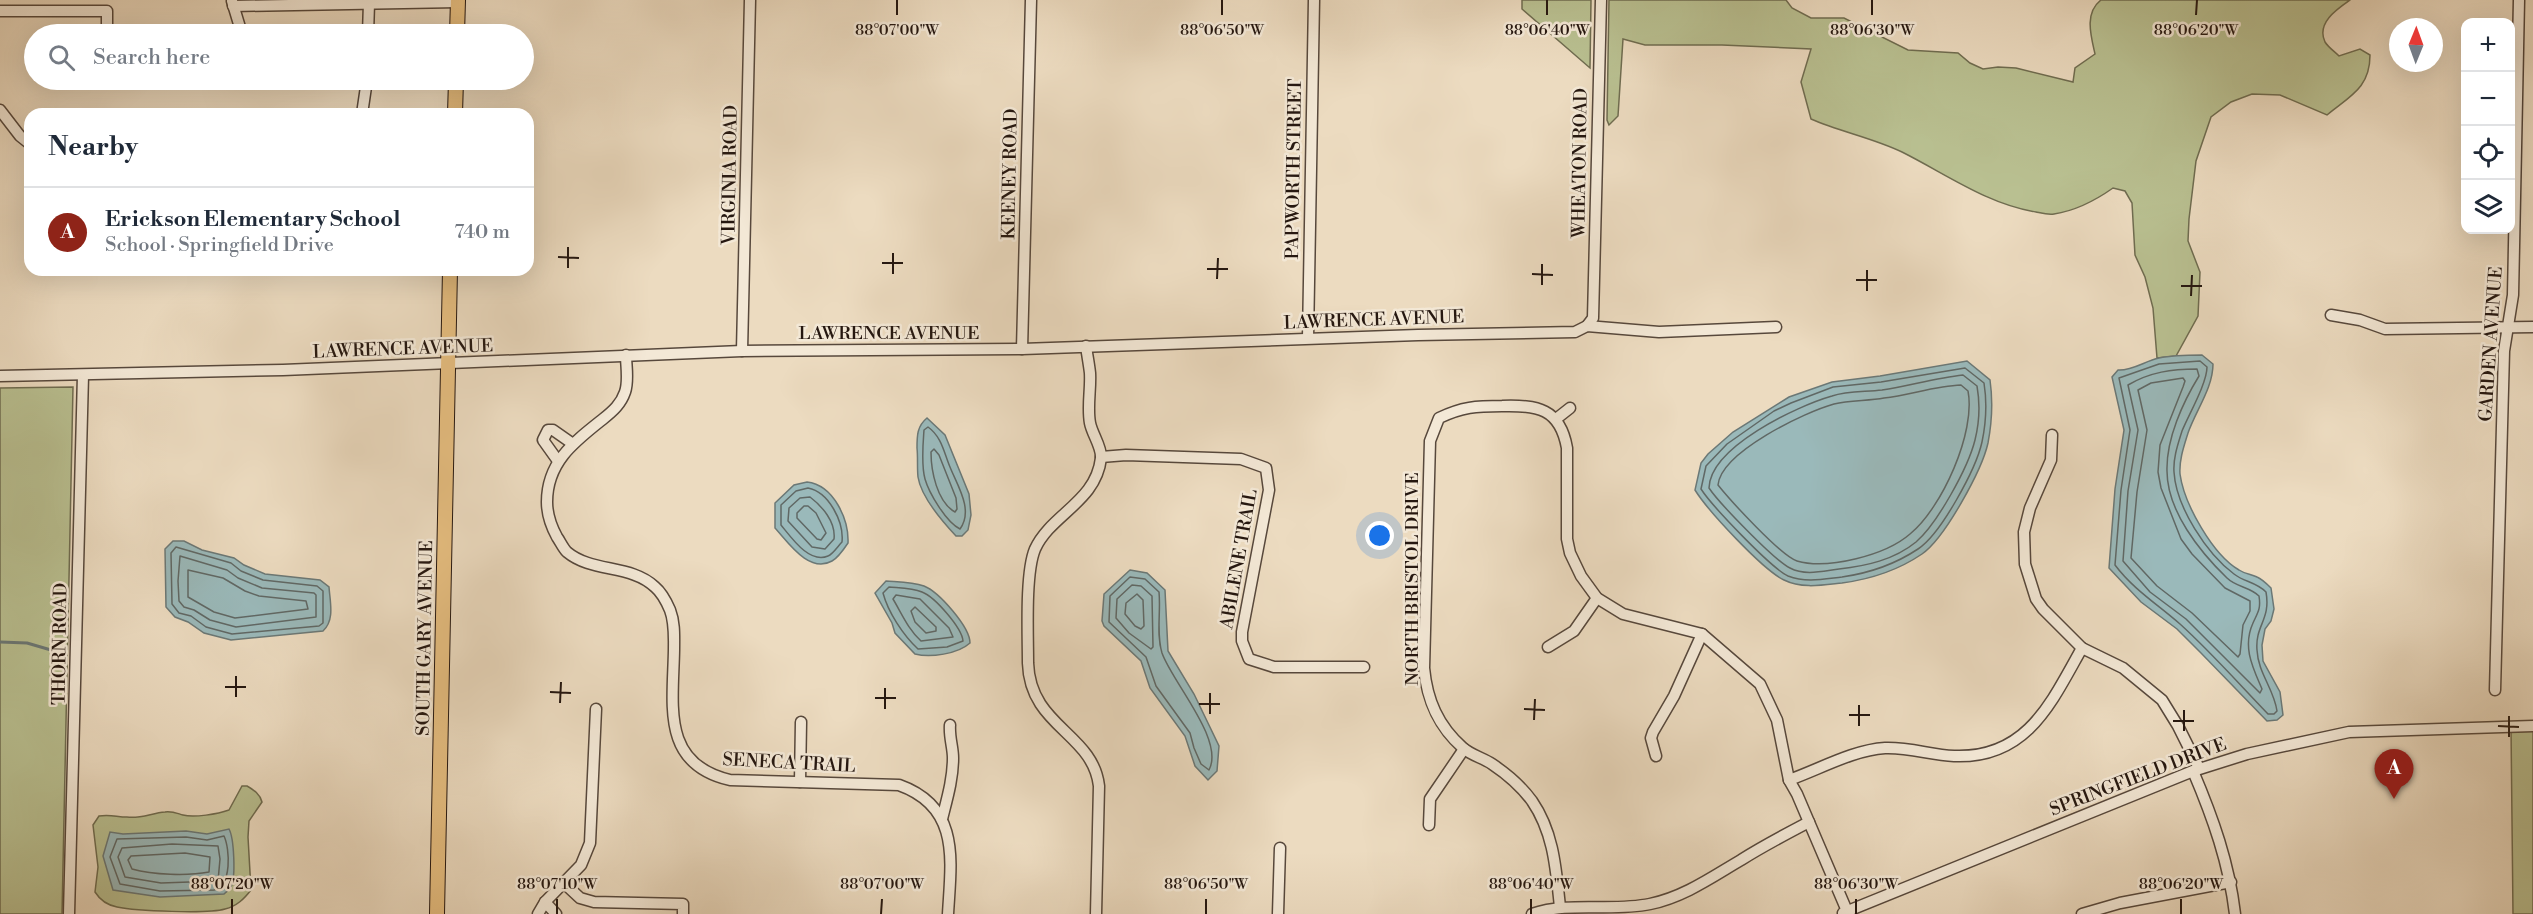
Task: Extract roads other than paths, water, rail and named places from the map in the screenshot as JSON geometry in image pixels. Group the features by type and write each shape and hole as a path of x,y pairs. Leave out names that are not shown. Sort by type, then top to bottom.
{"main road":[{"path":"457,24 458,1"},
{"path":"455,108 456,90"},
{"name":"SOUTH GARY AVENUE","path":"437,914 450,276"}],"street":[{"name":"VIRGINIA ROAD","path":"742,351 750,0"},
{"name":"KEENEY ROAD","path":"1022,349 1031,0"},
{"name":"PAPWORTH STREET","path":"1308,338 1314,0"},
{"name":"WHEATON ROAD","path":"1587,326 1593,318 1601,0"},
{"name":"GARDEN AVENUE","path":"2495,690 2504,351 2513,295 2519,0"},
{"path":"239,24 232,3 458,1"},
{"path":"368,24 369,3"},
{"path":"0,11 106,10 107,24"},
{"path":"363,108 366,90"},
{"path":"0,110 24,139"},
{"path":"2331,315 2360,320 2385,329 2533,327"},
{"name":"LAWRENCE AVENUE","path":"0,376 448,363 742,351 1022,349 1308,338 1575,332 1587,326 1659,332 1776,327"},
{"path":"1086,345 1090,373 1090,423 1101,457 1092,482 1082,499 1046,533 1035,550 1030,571 1029,663 1031,684 1038,703 1090,758 1095,771 1098,786 1096,914"},
{"name":"SENECA TRAIL","path":"626,355 626,390 617,408 573,444 558,461 549,482 547,503 551,525 567,551 590,564 632,573 656,587 669,610 674,629 673,724 679,743 689,760 706,772 730,780 898,785 919,794 942,819 947,828 950,844 948,914"},
{"name":"THORN ROAD","path":"69,914 83,375"},
{"name":"NORTH BRISTOL DRIVE","path":"1556,419 1543,410 1527,406 1471,406 1439,418 1429,448 1424,668 1426,689 1433,710 1441,723 1464,749 1514,780 1539,813 1553,850 1560,907"},
{"path":"1570,408 1556,419 1564,434 1567,448 1566,523 1569,546 1575,564 1597,598 1635,619 1702,634 1760,684 1779,728 1790,780 1844,912"},
{"path":"558,461 543,440 543,435 548,430 553,430 573,444"},
{"path":"2052,435 2050,460 2027,518 2024,541 2025,564 2030,583 2043,609 2082,648 2123,668 2162,700 2178,726 2218,831 2231,882 2235,914"},
{"name":"ABILENE TRAIL","path":"1101,457 1126,455 1241,459 1266,468 1269,490 1242,632 1242,641 1249,660 1274,667 1364,667"},
{"path":"1548,647 1574,631 1597,598"},
{"path":"1656,756 1653,732 1674,696 1702,634"},
{"path":"1790,780 1857,754 1882,748 1901,747 1952,756 1981,754 1997,750 2021,738 2035,724 2051,702 2082,648"},
{"path":"538,914 545,902 581,865 590,843 596,709"},
{"path":"800,782 801,722"},
{"path":"942,819 952,768 950,725"},
{"name":"SPRINGFIELD DRIVE","path":"1844,912 2196,769 2281,746 2349,732 2533,726"},
{"path":"1430,825 1430,799 1464,749"},
{"path":"1532,914 1560,907 1611,911 1649,904 1694,888 1809,822"},
{"path":"1278,914 1280,848"},
{"path":"2082,914 2231,882"},
{"path":"565,884 580,898 594,902 683,904 683,914"},
{"path":"545,902 556,914"}],"water":[{"path":"2202,355 2213,364 2212,373 2188,433 2181,458 2180,474 2187,500 2201,528 2219,553 2239,570 2259,578 2271,588 2274,609 2271,621 2265,629 2262,645 2263,661 2280,692 2283,715 2277,720 2267,721 2177,629 2141,602 2109,568 2115,489 2124,430 2112,377 2118,370 2128,369 2159,358"},
{"path":"1967,361 1990,380 1992,396 1988,443 1971,486 1941,534 1922,554 1903,565 1874,577 1853,581 1813,586 1791,583 1775,574 1750,553 1723,525 1695,490 1701,463 1708,454 1733,432 1789,397 1832,382"},
{"path":"927,418 945,435 969,494 971,515 968,530 962,536 956,536 938,516 920,485 918,435 921,424"},
{"path":"807,482 817,485 832,497 843,514 848,534 848,543 841,553 832,561 823,564 807,560 800,555 775,528 775,503 794,485"},
{"path":"173,541 184,541 202,550 234,558 265,574 320,580 329,587 331,610 327,627 323,631 231,640 204,633 188,622 175,617 166,607 165,549"},
{"path":"1130,570 1147,573 1165,590 1168,651 1194,694 1219,746 1217,771 1208,780 1195,766 1185,736 1150,688 1141,661 1104,626 1102,621 1104,594"},
{"path":"886,581 924,586 938,595 965,628 970,643 944,654 928,656 915,654 895,633 875,593"},
{"path":"229,829 233,849 234,875 231,887 224,894 160,897 113,890 103,856 110,832 123,834 186,831 207,834"}],"waterway":[{"path":"0,642 27,643 51,650"}],"place":[{"name":"Erickson Elementary School","path":"2394,799"}]}
